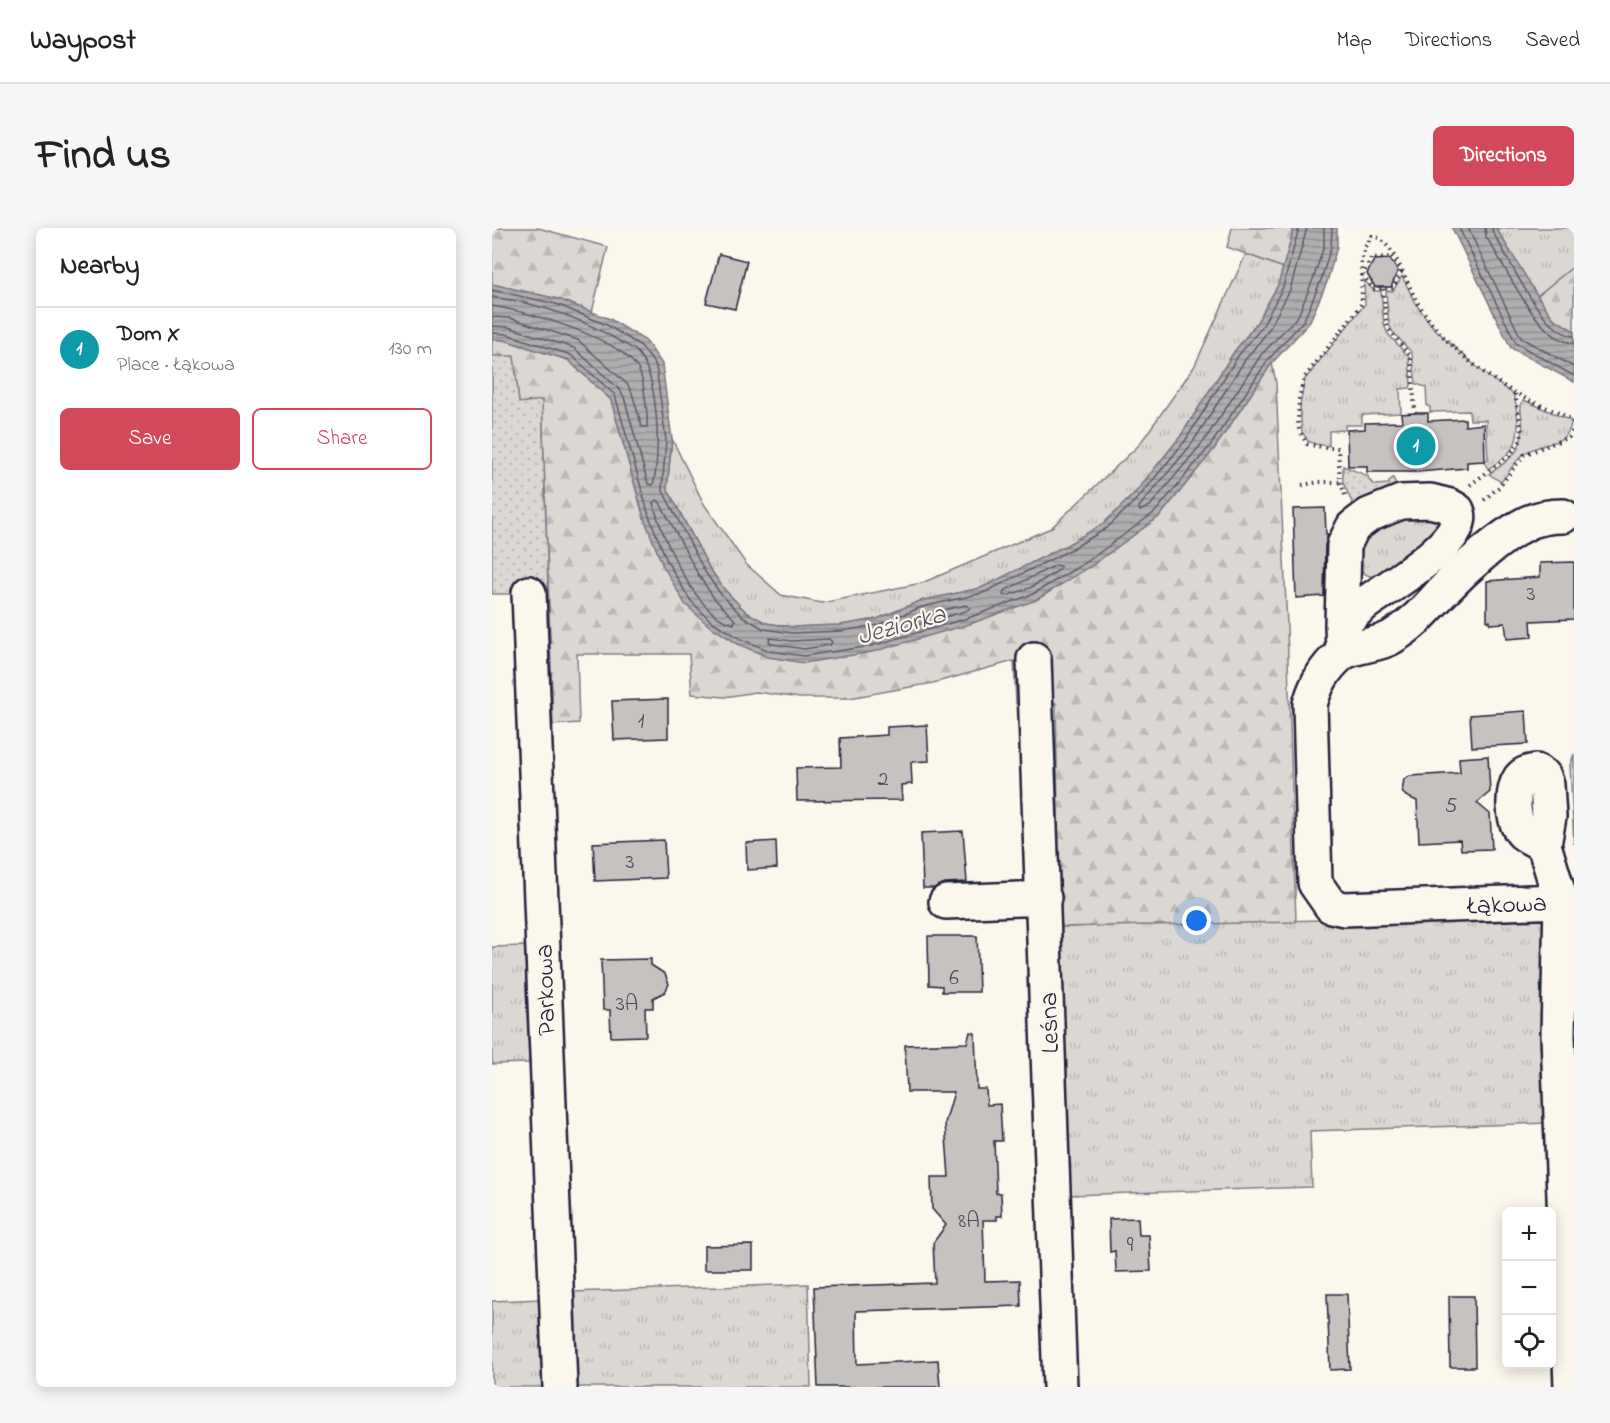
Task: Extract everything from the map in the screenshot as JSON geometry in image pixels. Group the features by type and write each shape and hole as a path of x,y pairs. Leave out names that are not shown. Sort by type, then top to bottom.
{"street":[{"path":"1430,501 1451,509 1460,520 1454,532 1440,549 1362,606 1350,641 1344,545 1353,527 1369,515 1401,502 1430,501"},
{"path":"1350,641 1390,639 1417,620 1468,567 1520,528 1549,516 1563,516"},
{"name":"Parkowa","path":"529,593 560,1387"},
{"name":"Łąkowa","path":"1350,641 1326,668 1316,686 1310,704 1315,883 1331,906 1344,909 1560,901 1558,1035 1571,1387"},
{"name":"Leśna","path":"1035,659 1060,1387"},
{"path":"1544,845 1560,901"},
{"path":"946,902 1044,898"}],"path":[{"path":"1372,236 1380,238 1398,263 1401,272 1393,288 1373,289 1363,276 1361,273 1363,254 1372,236"},
{"path":"1353,527 1352,510 1340,482 1338,448 1317,447 1307,444 1302,438 1298,421 1299,399 1304,378 1362,303 1363,276 1371,258 1391,257 1420,306 1442,334 1481,368 1515,392 1572,420 1574,427 1569,437 1524,455 1491,494 1475,506 1451,509"},
{"path":"1383,289 1387,327 1411,357 1415,413"},
{"path":"1451,509 1516,449 1522,432 1515,392"},
{"path":"1302,485 1340,482"}],"green space":[{"path":"492,228 538,228 608,247 592,312 558,299 492,284"},
{"path":"1232,228 1294,228 1284,268 1227,247"},
{"path":"1496,228 1574,228 1574,266 1537,296"},
{"path":"1246,254 1284,268 1278,285 1256,324 1234,352 1180,437 1135,493 1103,524 1067,545 981,588 920,601 877,619 841,625 792,627 766,623 746,612 724,589 710,569 667,488 672,439 704,504 746,564 781,595 822,603 922,583 1051,528 1139,445 1194,367"},
{"path":"1574,266 1574,331 1553,318 1537,296"},
{"path":"1402,276 1416,304 1445,339 1486,375 1513,394 1518,423 1514,446 1510,452 1488,469 1484,462 1488,459 1486,420 1470,420 1469,411 1430,412 1430,407 1427,406 1426,387 1416,384 1412,353 1392,331 1389,324 1386,291 1393,291"},
{"path":"1364,280 1374,291 1381,291 1384,325 1388,334 1409,357 1411,385 1410,388 1400,389 1401,413 1362,415 1362,425 1345,425 1345,430 1329,431 1329,446 1315,444 1308,441 1302,432 1300,406 1305,379 1365,304"},
{"path":"492,339 504,340 568,360 611,400 644,518 738,644 1036,600 1091,566 1160,516 1214,449 1272,363 1276,383 1287,626 1296,922 1060,927 1056,703 1016,704 1014,661 933,683 849,698 800,698 756,692 724,697 692,694 689,654 577,654 579,723 553,725 542,400 519,403 514,357 492,356"},
{"path":"492,356 514,356 519,403 542,400 548,590 492,594"},
{"path":"1524,400 1571,421 1570,429 1561,439 1532,449 1521,456 1501,482 1489,474 1516,452 1522,438 1521,407"},
{"path":"1343,466 1368,476 1375,485 1389,484 1393,478 1396,484 1394,491 1354,507 1343,482"},
{"path":"1440,510 1446,523 1381,576 1364,573 1359,560 1364,527"},
{"path":"1574,754 1574,844 1570,765"},
{"path":"1548,914 1549,1123 1310,1131 1312,1187 1070,1195 1060,927"},
{"path":"525,946 529,1063 492,1064 492,947"},
{"path":"808,1284 811,1387 573,1387 570,1292"},
{"path":"542,1299 544,1387 492,1387 492,1301"}],"water":[{"name":"Jeziorka","path":"1294,228 1337,228 1337,247 1327,282 1309,323 1272,363 1214,449 1160,516 1091,566 1036,600 970,624 872,652 804,663 768,657 738,644 708,625 685,604 662,564 644,518 611,400 568,360 504,340 492,339 492,284 558,299 610,319 646,341 662,364 672,439 667,488 710,569 724,589 746,612 766,623 792,627 841,625 877,619 920,601 981,588 1067,545 1103,524 1135,493 1180,437 1234,352 1256,324 1278,285"},
{"path":"1452,228 1496,228 1553,318 1574,331 1574,382 1511,348"}],"building":[{"path":"719,254 747,261 735,309 706,303"},
{"path":"1390,259 1398,271 1391,287 1375,287 1367,274 1374,260"},
{"path":"1428,413 1428,421 1465,419 1465,426 1484,424 1485,461 1467,462 1467,468 1417,472 1367,472 1367,466 1348,466 1347,430 1365,429 1365,423 1402,422 1401,414"},
{"path":"1325,508 1326,534 1328,534 1325,545 1324,596 1296,598 1293,509"},
{"path":"1574,562 1574,619 1531,621 1532,637 1507,639 1505,623 1490,624 1490,621 1487,621 1487,581 1540,577 1540,563"},
{"path":"668,699 668,738 614,740 612,701"},
{"path":"1526,711 1528,744 1472,747 1470,715"},
{"path":"927,725 929,761 911,762 912,784 901,785 902,800 797,801 796,768 841,767 840,738 887,735 887,727"},
{"path":"1488,756 1490,792 1477,803 1490,814 1492,849 1461,850 1460,840 1419,842 1417,801 1402,792 1404,779 1410,776 1460,773 1459,758"},
{"path":"963,831 967,882 945,883 935,888 923,888 921,833"},
{"path":"664,840 666,878 595,881 593,843"},
{"path":"776,841 777,868 747,870 746,843"},
{"path":"928,936 977,936 979,992 942,992 942,986 929,985"},
{"path":"651,959 651,965 665,974 669,984 665,992 653,998 653,1008 645,1008 646,1036 611,1037 610,1010 603,1010 601,960"},
{"path":"970,1032 975,1033 977,1089 986,1089 987,1105 1000,1104 1002,1141 994,1141 996,1193 1001,1193 1002,1216 997,1216 997,1220 983,1220 985,1281 1020,1280 1021,1306 856,1311 857,1364 938,1360 940,1387 818,1387 814,1287 935,1283 933,1243 946,1225 932,1209 931,1177 949,1177 945,1123 954,1092 907,1092 905,1045 967,1043"},
{"path":"1138,1218 1139,1235 1149,1235 1151,1271 1116,1272 1115,1251 1110,1252 1109,1219"},
{"path":"753,1245 753,1270 704,1270 704,1246"},
{"path":"1327,1294 1347,1294 1350,1369 1330,1370"},
{"path":"1449,1296 1474,1296 1475,1367 1450,1367"}],"place":[{"name":"Dom X","path":"1416,446"}]}
